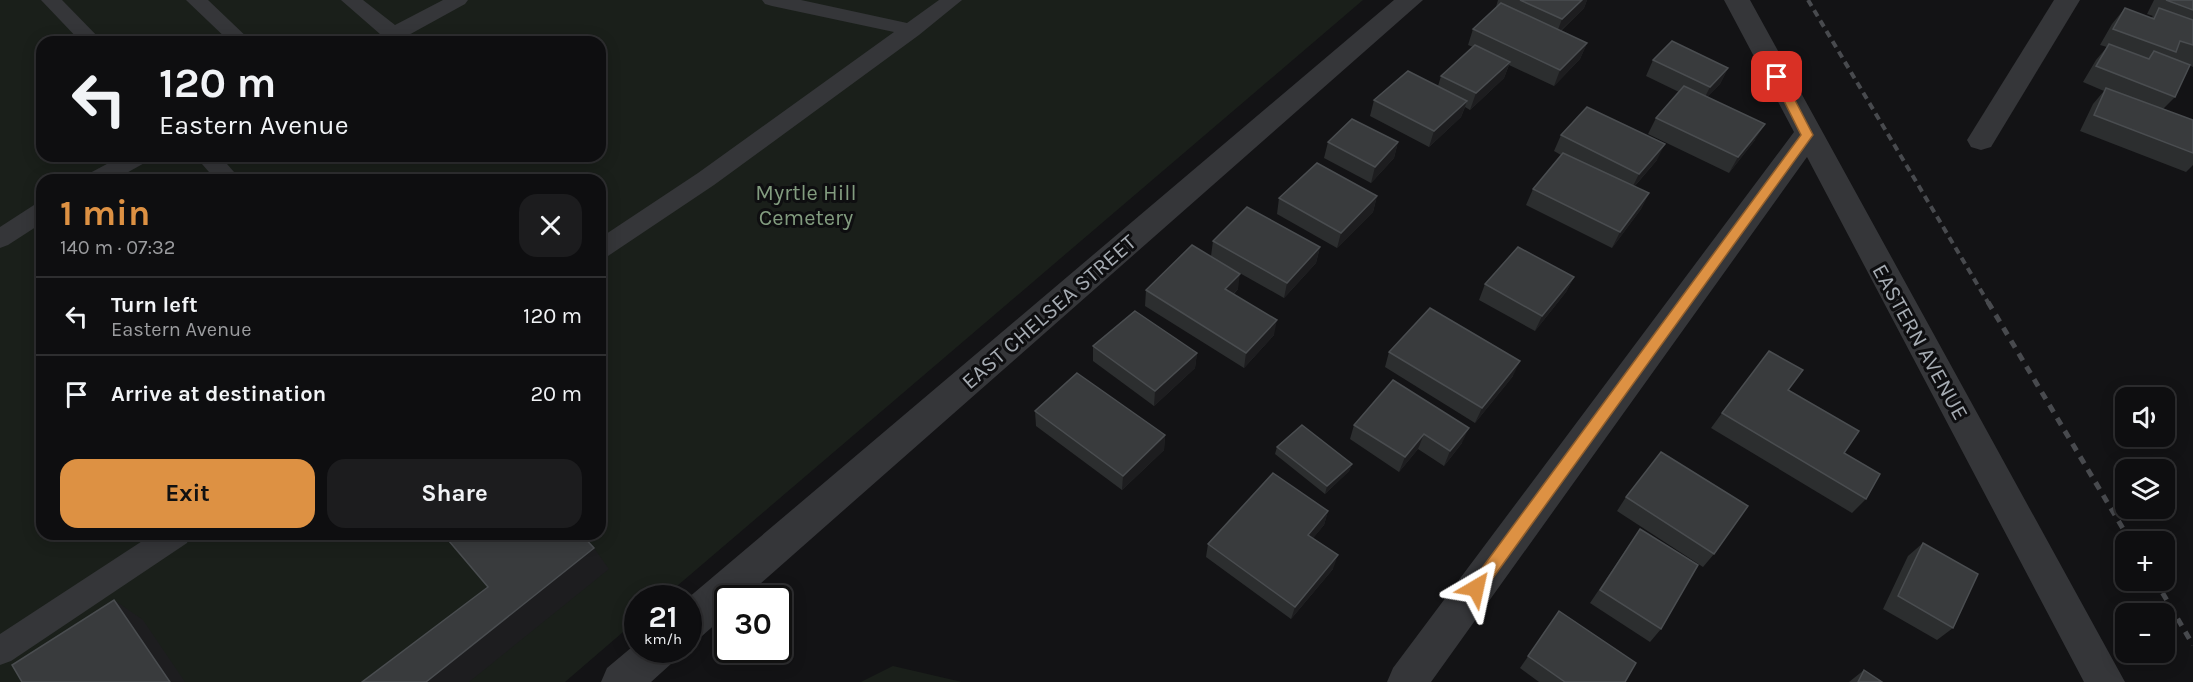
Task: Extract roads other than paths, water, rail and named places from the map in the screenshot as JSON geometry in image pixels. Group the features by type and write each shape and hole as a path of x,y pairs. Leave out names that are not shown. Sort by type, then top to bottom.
{"street":[{"name":"EAST CHELSEA STREET","path":"702,611 1410,0"},
{"name":"EASTERN AVENUE","path":"1737,0 2105,682"},
{"path":"1981,140 2067,0"},
{"path":"1407,682 1808,135"},
{"path":"621,682 643,663"}],"lane":[{"path":"51,0 87,36"},
{"path":"196,0 235,36"},
{"path":"351,0 385,36"},
{"path":"391,36 458,0"},
{"path":"772,0 912,30"},
{"path":"606,246 706,179 952,0"},
{"path":"107,174 129,162"},
{"path":"212,162 224,174"},
{"path":"0,239 36,215"},
{"path":"0,651 168,540"}],"railway":[{"path":"1808,0 1989,304"},
{"path":"1988,302 2124,531"},
{"path":"2161,591 2193,645"}],"park label":[{"name":"Myrtle Hill Cemetery","path":"806,206"}]}
